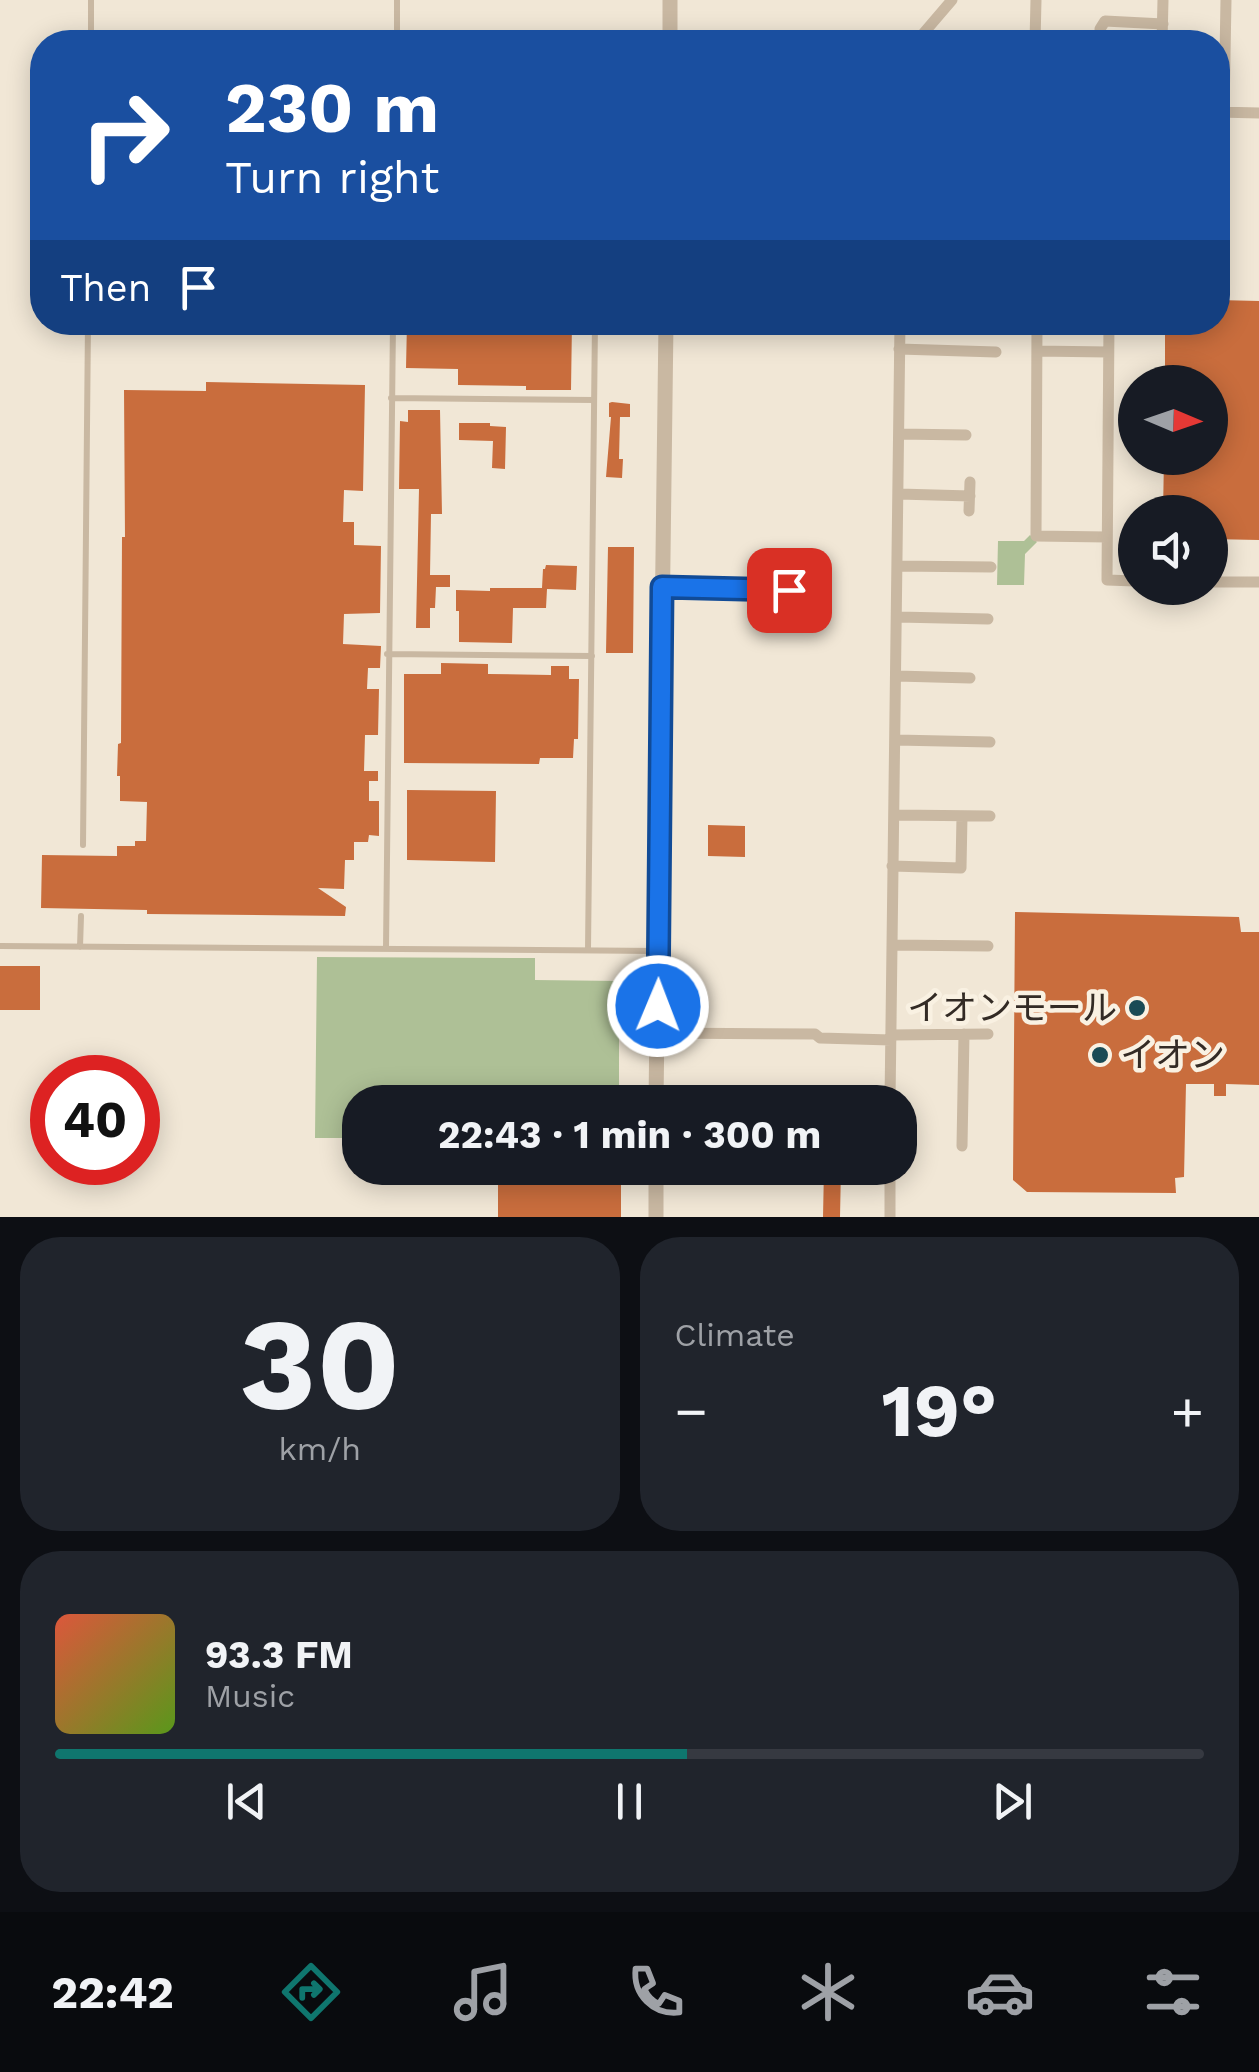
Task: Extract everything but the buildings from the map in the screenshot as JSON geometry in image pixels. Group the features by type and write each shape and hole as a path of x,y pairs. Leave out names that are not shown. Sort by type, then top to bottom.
{"street":[{"path":"670,0 670,30"},
{"path":"926,30 952,0"},
{"path":"1035,30 1036,0"},
{"path":"1163,0 1163,30"},
{"path":"1225,30 1226,0"},
{"path":"1100,30 1106,22 1163,24"},
{"path":"1230,112 1259,112"},
{"path":"656,1085 666,335"},
{"path":"890,1085 900,335"},
{"path":"1037,335 1036,536 1107,537"},
{"path":"1109,335 1107,580 1118,580"},
{"path":"899,349 996,352"},
{"path":"1037,350 1108,352"},
{"path":"899,434 966,435"},
{"path":"898,494 970,489 969,511"},
{"path":"898,566 992,567"},
{"path":"1228,582 1259,582"},
{"path":"898,617 988,620"},
{"path":"896,676 970,678"},
{"path":"896,740 990,742"},
{"path":"895,816 990,816"},
{"path":"892,866 961,868 962,816"},
{"path":"892,945 988,946"},
{"path":"658,1033 814,1034 820,1038 988,1034"},
{"path":"962,1146 964,1034"},
{"path":"656,1185 656,1217"},
{"path":"890,1185 890,1217"}],"lane":[{"path":"91,0 91,30"},
{"path":"397,0 397,30"},
{"path":"83,845 88,335"},
{"path":"386,948 393,335"},
{"path":"588,950 595,335"},
{"path":"392,398 594,400"},
{"path":"662,587 789,590"},
{"path":"388,654 592,656"},
{"path":"80,947 81,916"},
{"path":"0,946 659,951"}],"green space":[{"path":"1030,535 1037,542 1025,554 1024,585 997,585 998,541 1024,541"},
{"path":"317,957 535,958 535,980 619,981 619,1085 342,1085 342,1138 315,1138"}],"place":[{"name":"イオンモール","path":"1137,1008"},
{"name":"イオン","path":"1100,1055"}],"route":[{"path":"658,1006 662,587 789,590"}]}
